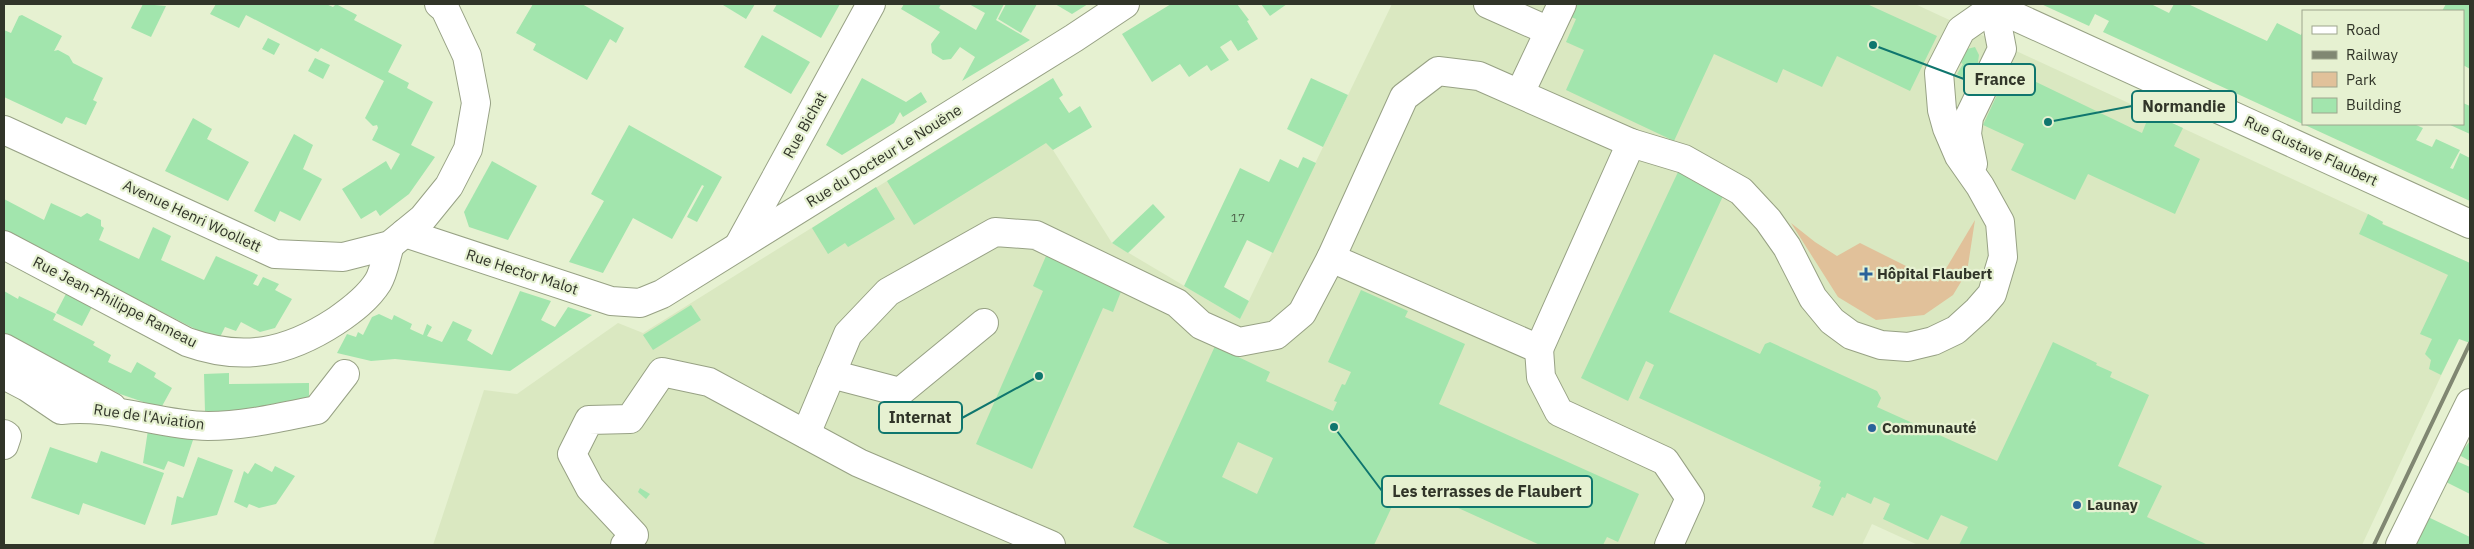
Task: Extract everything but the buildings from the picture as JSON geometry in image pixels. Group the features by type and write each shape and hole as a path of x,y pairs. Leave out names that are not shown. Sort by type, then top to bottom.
{"street":[{"path":"397,239 423,218 449,186 468,150 476,103 467,56 445,9 439,4"},
{"name":"Rue Bichat","path":"739,246 871,4"},
{"name":"Rue du Docteur Le Nouëne","path":"640,303 662,294 1074,38 1125,4"},
{"path":"1488,4 1549,31"},
{"path":"1520,94 1562,4"},
{"path":"806,434 848,334 888,292 995,232 1036,235 1177,303 1201,325 1240,342 1276,334 1302,313 1331,258 1404,97 1438,71 1479,76 1631,143 1684,159 1741,191 1768,220 1787,248 1813,298 1832,321 1851,335 1880,345 1908,348 1933,341 1956,330 1992,294 2004,257 2000,222 1980,186 1959,156 1947,128 1942,110 1939,73 1960,30 1993,5 2002,49 1969,117 1967,134 1970,157 1980,186"},
{"name":"Rue Gustave Flaubert","path":"1993,5 2470,224"},
{"name":"Avenue Henri Woollett","path":"4,130 275,254 343,257 397,239"},
{"path":"1631,143 1539,349 1541,377 1559,412 1664,461 1690,498 1669,545"},
{"name":"Rue Jean-Philippe Rameau","path":"4,245 187,342 212,351 244,352 284,348 316,334 355,308 379,281 397,239"},
{"name":"Rue Hector Malot","path":"397,239 611,301 640,303"},
{"path":"1331,258 1539,349"},
{"path":"831,374 900,392 984,322"},
{"path":"4,348 122,412"},
{"path":"636,542 590,488 572,454 590,420 630,419 662,372 709,382 859,463 1051,545"},
{"name":"Rue de l'Aviation","path":"4,375 27,387 61,410 76,408 122,412 208,426 286,417 317,410 345,374"},
{"path":"2400,545 2470,403"},
{"path":"4,434 7,436 4,445"}],"shaded area":[{"name":"Hôpital Flaubert","path":"1392,4 1915,4 2470,263 2470,289 2449,334 2454,348 2362,545 1918,545 1872,524 1862,545 433,545 484,390 517,394 618,323 643,333 1020,98 1112,243 1240,319"}],"green space":[{"path":"1975,220 1967,272 1953,295 1924,315 1876,320 1838,297 1791,223 1837,256 1860,243 1938,282"}],"railway":[{"path":"2374,545 2470,343"}],"place":[{"name":"France","path":"1873,45"},
{"name":"Normandie","path":"2048,122"},
{"name":"Hôpital Flaubert","path":"1866,274"},
{"name":"Internat","path":"1039,376"},
{"name":"Les terrasses de Flaubert","path":"1334,427"},
{"name":"Communauté","path":"1872,428"},
{"name":"Launay","path":"2077,505"}]}
